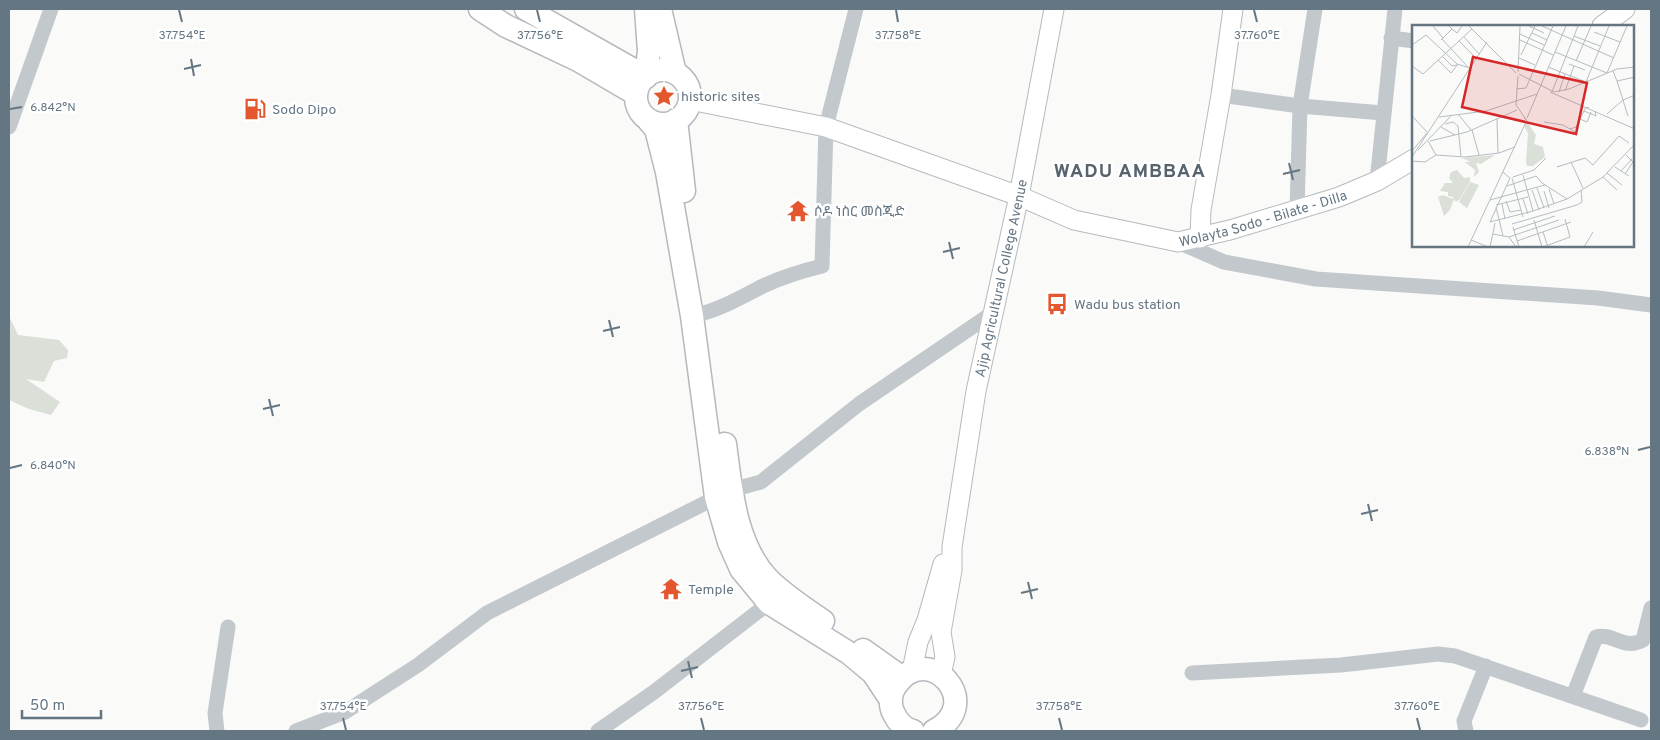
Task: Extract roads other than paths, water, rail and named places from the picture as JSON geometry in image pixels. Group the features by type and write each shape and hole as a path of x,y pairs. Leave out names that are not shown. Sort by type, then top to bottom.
{"highway":[{"path":"480,9 506,26 578,60 641,85"},
{"path":"526,9 641,85"},
{"path":"646,9 649,51 641,85 639,109 656,129 699,315"},
{"path":"660,9 675,73"},
{"path":"641,85 660,70 675,73 687,84 690,100 686,112 676,120 658,124 649,120"},
{"path":"676,120 729,542 741,569 769,603 849,653 873,673 891,700"},
{"path":"724,493 753,559 767,578 786,595 906,674"},
{"path":"905,729 893,712 891,700 894,688 906,674 922,669 941,674 950,683 955,694 955,706 951,717 943,726 934,731"}],"main road":[{"name":"Ajip Agricultural College Avenue","path":"952,547 976,391 1019,196 1054,9"},
{"path":"1200,238 1201,210 1221,94 1233,9"},
{"path":"1603,25 1625,9"},
{"name":"Wolayta Sodo - Bilate - Dilla","path":"690,100 826,127 1019,196 1074,220 1178,242 1200,238 1338,197 1377,180 1412,160"},
{"path":"906,674 927,620 942,565 952,547"},
{"path":"941,674 945,657 941,632 952,570 952,547"}],"street":[{"path":"699,315 732,304 763,286 793,274 822,266 826,127 856,9"},
{"path":"1297,210 1300,106 1315,9"},
{"path":"1377,180 1395,9"},
{"path":"9,127 46,10"},
{"path":"1391,38 1412,41"},
{"path":"1221,94 1300,106 1383,113"},
{"path":"1178,242 1224,262 1316,279 1598,298 1651,305"},
{"path":"296,731 345,712 418,665 487,613 724,493 761,482 858,404 994,312"},
{"path":"598,731 654,692 769,603"},
{"path":"1573,696 1596,637 1608,638 1630,645 1636,644 1643,640 1651,608"},
{"path":"217,731 215,713 228,627"},
{"path":"1192,673 1341,665 1438,654 1464,657 1641,720"},
{"path":"1466,731 1464,721 1486,666"}],"place":[{"name":"historic sites","path":"664,96"},
{"name":"Sodo Dipo","path":"255,109"},
{"name":"ሶዶ ነስር መስጂድ","path":"798,211"},
{"name":"Wadu bus station","path":"1057,304"},
{"name":"Temple","path":"671,589"}],"district":[{"name":"WADU AMBBAA","path":"1130,170"}]}
